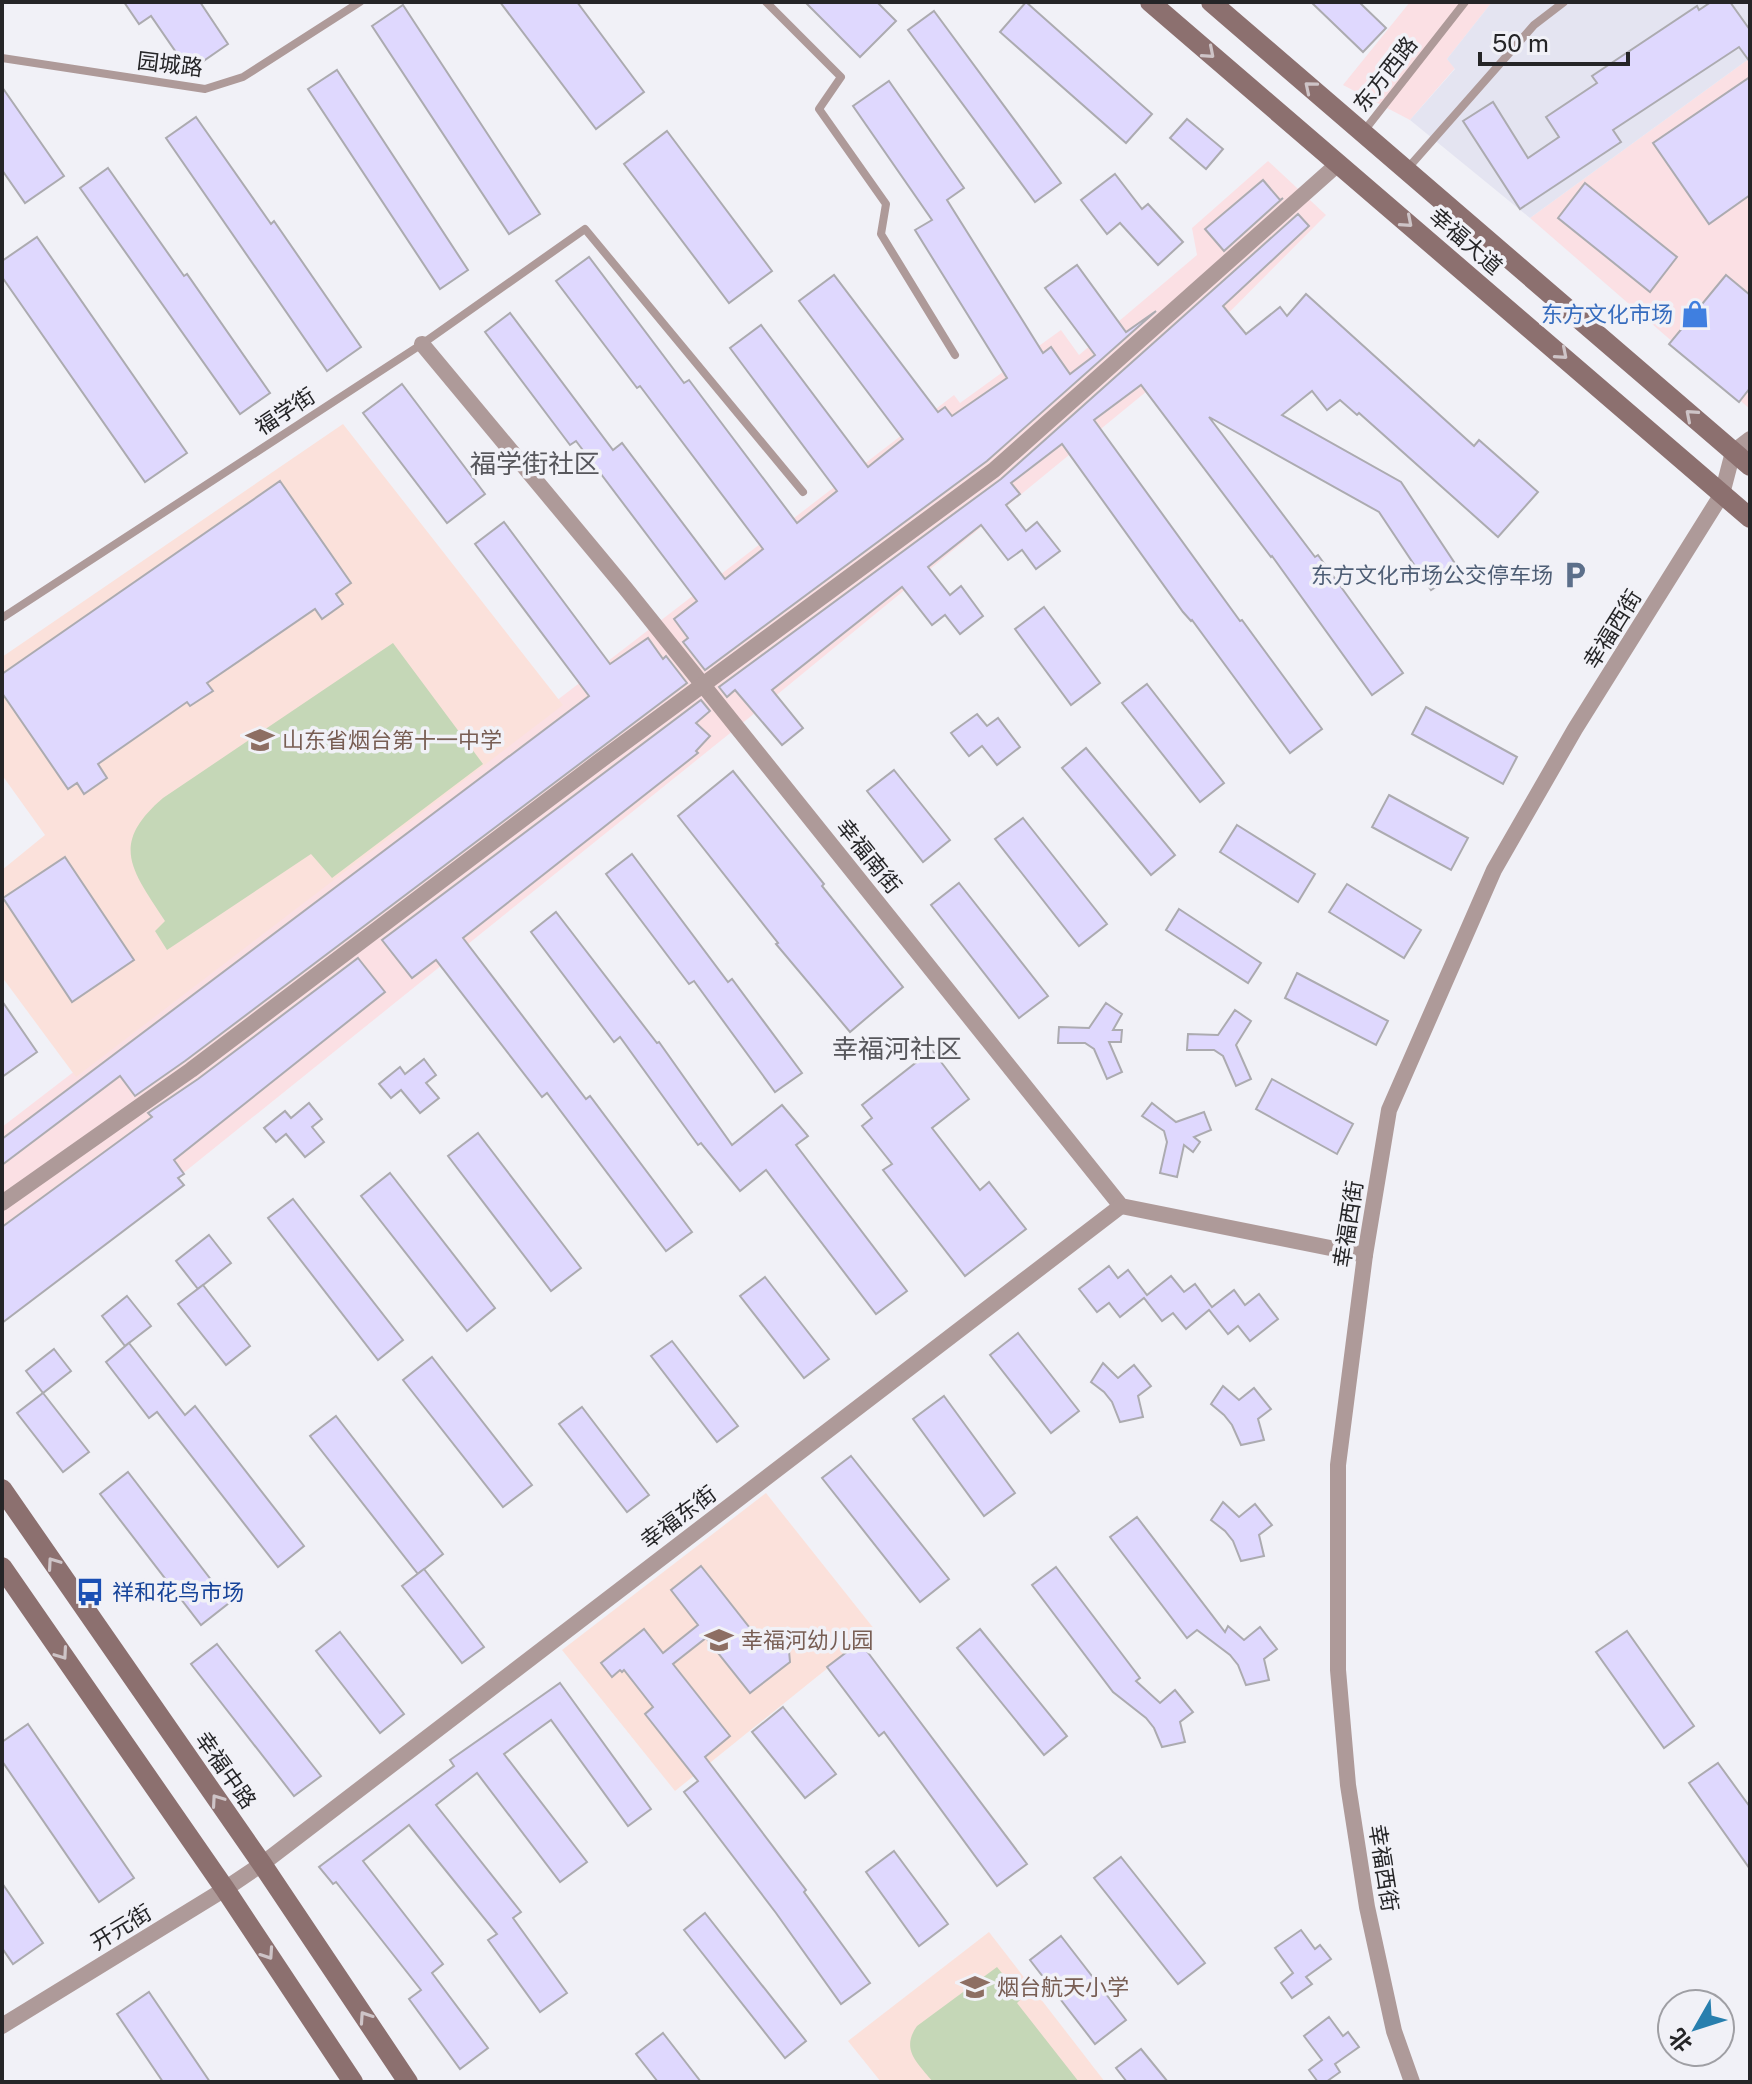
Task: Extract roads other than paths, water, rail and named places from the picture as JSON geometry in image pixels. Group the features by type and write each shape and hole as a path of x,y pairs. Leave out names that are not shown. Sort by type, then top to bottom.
{"main road":[{"name":"幸福大道","path":"1150,2 1750,518"},
{"name":"幸福大道","path":"1211,2 1750,466"},
{"name":"幸福中路","path":"2,1489 262,1864 408,2082"},
{"path":"2,1567 225,1889 353,2082"}],"street":[{"path":"2,1203 191,1070 597,763 994,470 1339,163"},
{"name":"幸福南街","path":"422,344 626,589 1121,1206"},
{"path":"1733,452 1750,439"},
{"name":"幸福西街","path":"1412,2082 1394,2031 1367,1907 1348,1785 1338,1670 1338,1465 1365,1255 1389,1110 1494,870 1575,729 1722,494 1733,452"},
{"path":"1121,1206 1365,1255"},
{"name":"幸福东街","path":"262,1864 1121,1206"},
{"name":"开元街","path":"2,2026 262,1864"}],"lane":[{"name":"园城路","path":"2,58 205,89 243,77 360,2"},
{"path":"766,2 841,77 819,109 886,204 881,234 955,355"},
{"name":"东方西路","path":"1363,131 1465,2"},
{"path":"1407,169 1534,25 1564,2"},
{"name":"福学街","path":"2,618 422,344 585,229 803,492"}],"place":[{"name":"东方文化市场","path":"1695,314"},
{"name":"东方文化市场公交停车场","path":"1575,575"},
{"name":"山东省烟台第十一中学","path":"260,740"},
{"name":"祥和花鸟市场","path":"90,1592"},
{"name":"幸福河幼儿园","path":"719,1640"},
{"name":"烟台航天小学","path":"975,1987"}],"district":[{"name":"福学街社区","path":"535,463"},
{"name":"幸福河社区","path":"897,1048"}]}
